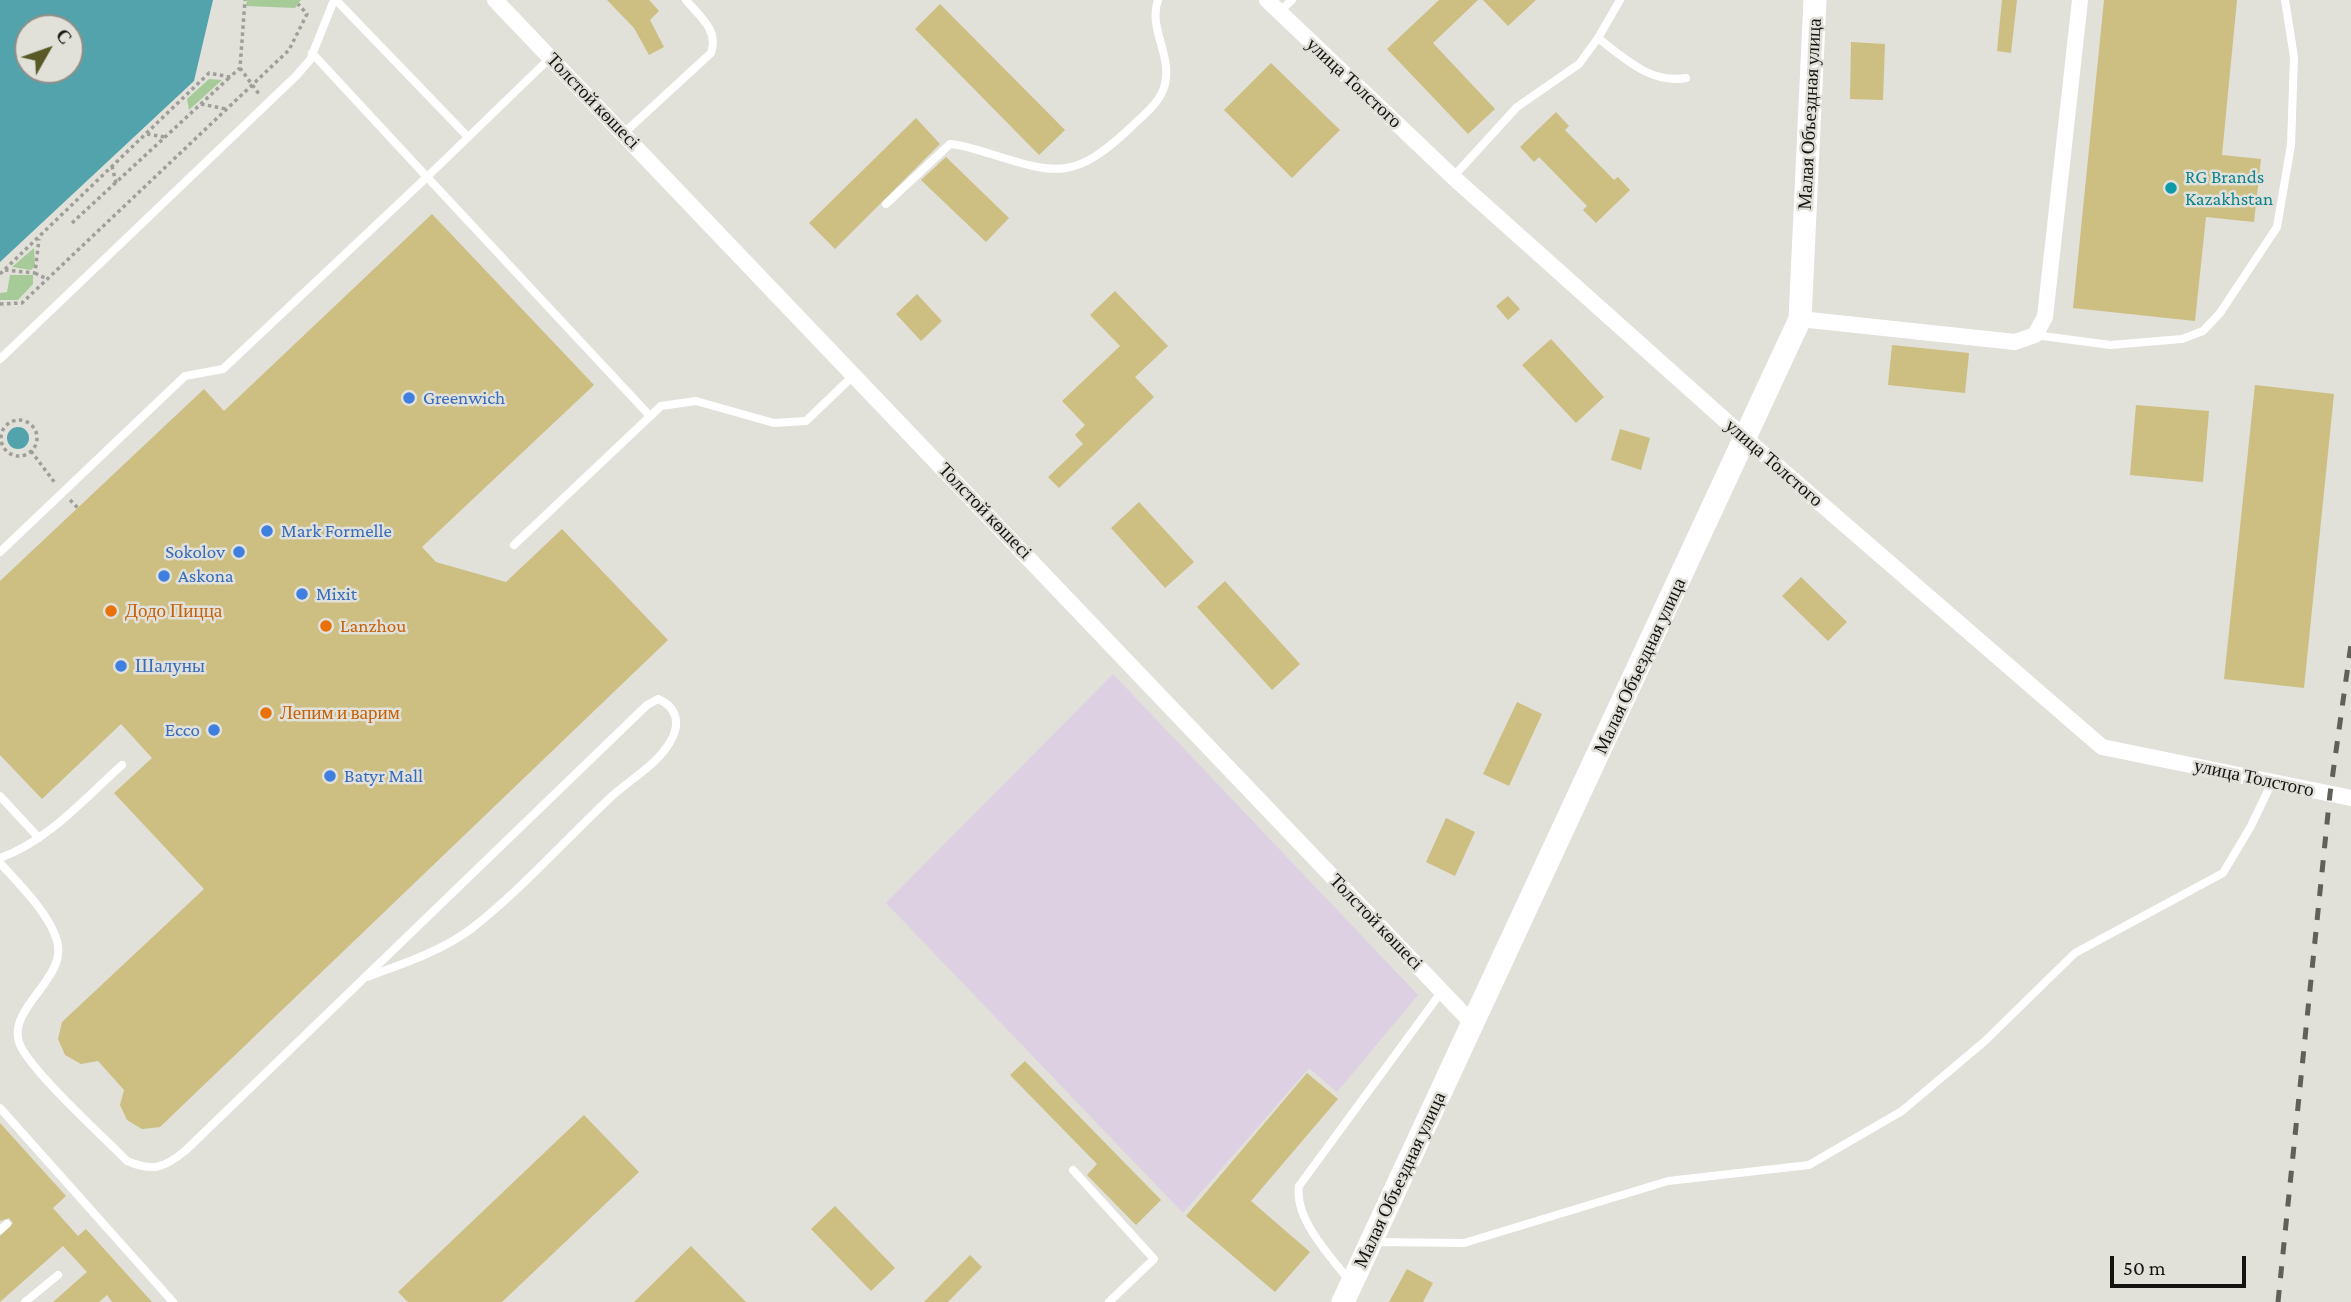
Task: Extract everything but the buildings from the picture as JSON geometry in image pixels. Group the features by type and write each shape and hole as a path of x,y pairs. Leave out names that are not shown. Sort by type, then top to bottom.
{"street":[{"name":"Толстой көшесі","path":"495,0 1474,1024"},
{"name":"Малая Объездная улица","path":"1347,1294 1800,319 1815,0"},
{"path":"1800,319 2015,342 2035,335 2045,317 2080,0"},
{"name":"улица Толстого","path":"1273,6 1453,177 1746,439 2102,747 2351,798"}],"lane":[{"path":"0,359 296,76 312,53 335,0 468,137"},
{"path":"624,133 711,52 715,41 712,30 686,0"},
{"path":"886,204 950,144 1039,169 1063,171 1083,164 1122,135 1153,107 1165,86 1167,64 1154,18 1158,0"},
{"path":"1273,6 1292,0"},
{"path":"1453,177 1517,107 1578,64 1598,38 1620,0"},
{"path":"2035,335 2110,345 2182,340 2203,331 2220,313 2277,227 2291,145 2292,120 2294,57 2285,0"},
{"path":"1598,38 1638,69 1670,81 1686,78"},
{"path":"312,53 650,416"},
{"path":"0,552 185,376 223,369 550,57"},
{"path":"514,545 660,405 696,401 774,423 806,421 855,374"},
{"path":"0,863 34,901 57,940 58,962 21,1020 18,1041 30,1062 127,1161 146,1169 164,1167 185,1152 364,978 647,705 658,699 669,704 677,715 671,742 654,761 614,794 470,930 421,956 364,978"},
{"path":"0,858 20,851 38,838 122,765"},
{"path":"1372,1242 1464,1243 1668,1181 1810,1165 1902,1111 1985,1041 2075,953 2223,873 2251,826 2272,782"},
{"path":"0,796 38,838"},
{"path":"1347,1294 1304,1216 1297,1198 1299,1186 1442,991"},
{"path":"0,1108 173,1302"},
{"path":"1073,1170 1154,1259 1110,1302"},
{"path":"25,1302 58,1275"}],"path":[{"path":"245,0 240,68 251,86 267,103"},
{"path":"0,304 22,303 289,50 307,14 298,4"},
{"path":"72,223 240,68"},
{"path":"0,274 209,74 230,77"},
{"path":"201,104 227,109"},
{"path":"145,134 165,137"},
{"path":"112,166 116,183"},
{"path":"35,272 40,237"},
{"path":"5,270 35,272 47,279"},
{"path":"0,420 7,425"},
{"path":"18,421 30,424 36,434 31,451 21,456 6,450 1,440 7,425 18,421"},
{"path":"31,451 55,484"},
{"path":"69,498 78,508"}],"shaded area":[{"path":"1113,674 1418,995 1337,1092 1309,1068 1183,1213 886,903"}],"green space":[{"path":"247,0 301,0 295,8 246,6"},
{"path":"209,79 222,80 189,110 187,99"},
{"path":"34,248 35,266 31,270 12,267"},
{"path":"10,275 33,275 33,284 18,300 0,300 0,293 7,292"}],"water":[{"path":"0,0 213,0 194,81 0,262"},
{"path":"18,427 26,430 29,438 26,446 18,449 10,446 7,438 10,430"}],"railway":[{"path":"2278,1302 2330,794 2351,644"}],"place":[{"name":"RG Brands Kazakhstan","path":"2171,188"},
{"name":"Greenwich","path":"409,398"},
{"name":"Mark Formelle","path":"267,531"},
{"name":"Sokolov","path":"239,552"},
{"name":"Askona","path":"164,576"},
{"name":"Mixit","path":"302,594"},
{"name":"Додо Пицца","path":"111,611"},
{"name":"Lanzhou","path":"326,626"},
{"name":"Шалуны","path":"121,666"},
{"name":"Лепим и варим","path":"266,713"},
{"name":"Ecco","path":"214,730"},
{"name":"Batyr Mall","path":"330,776"}]}
